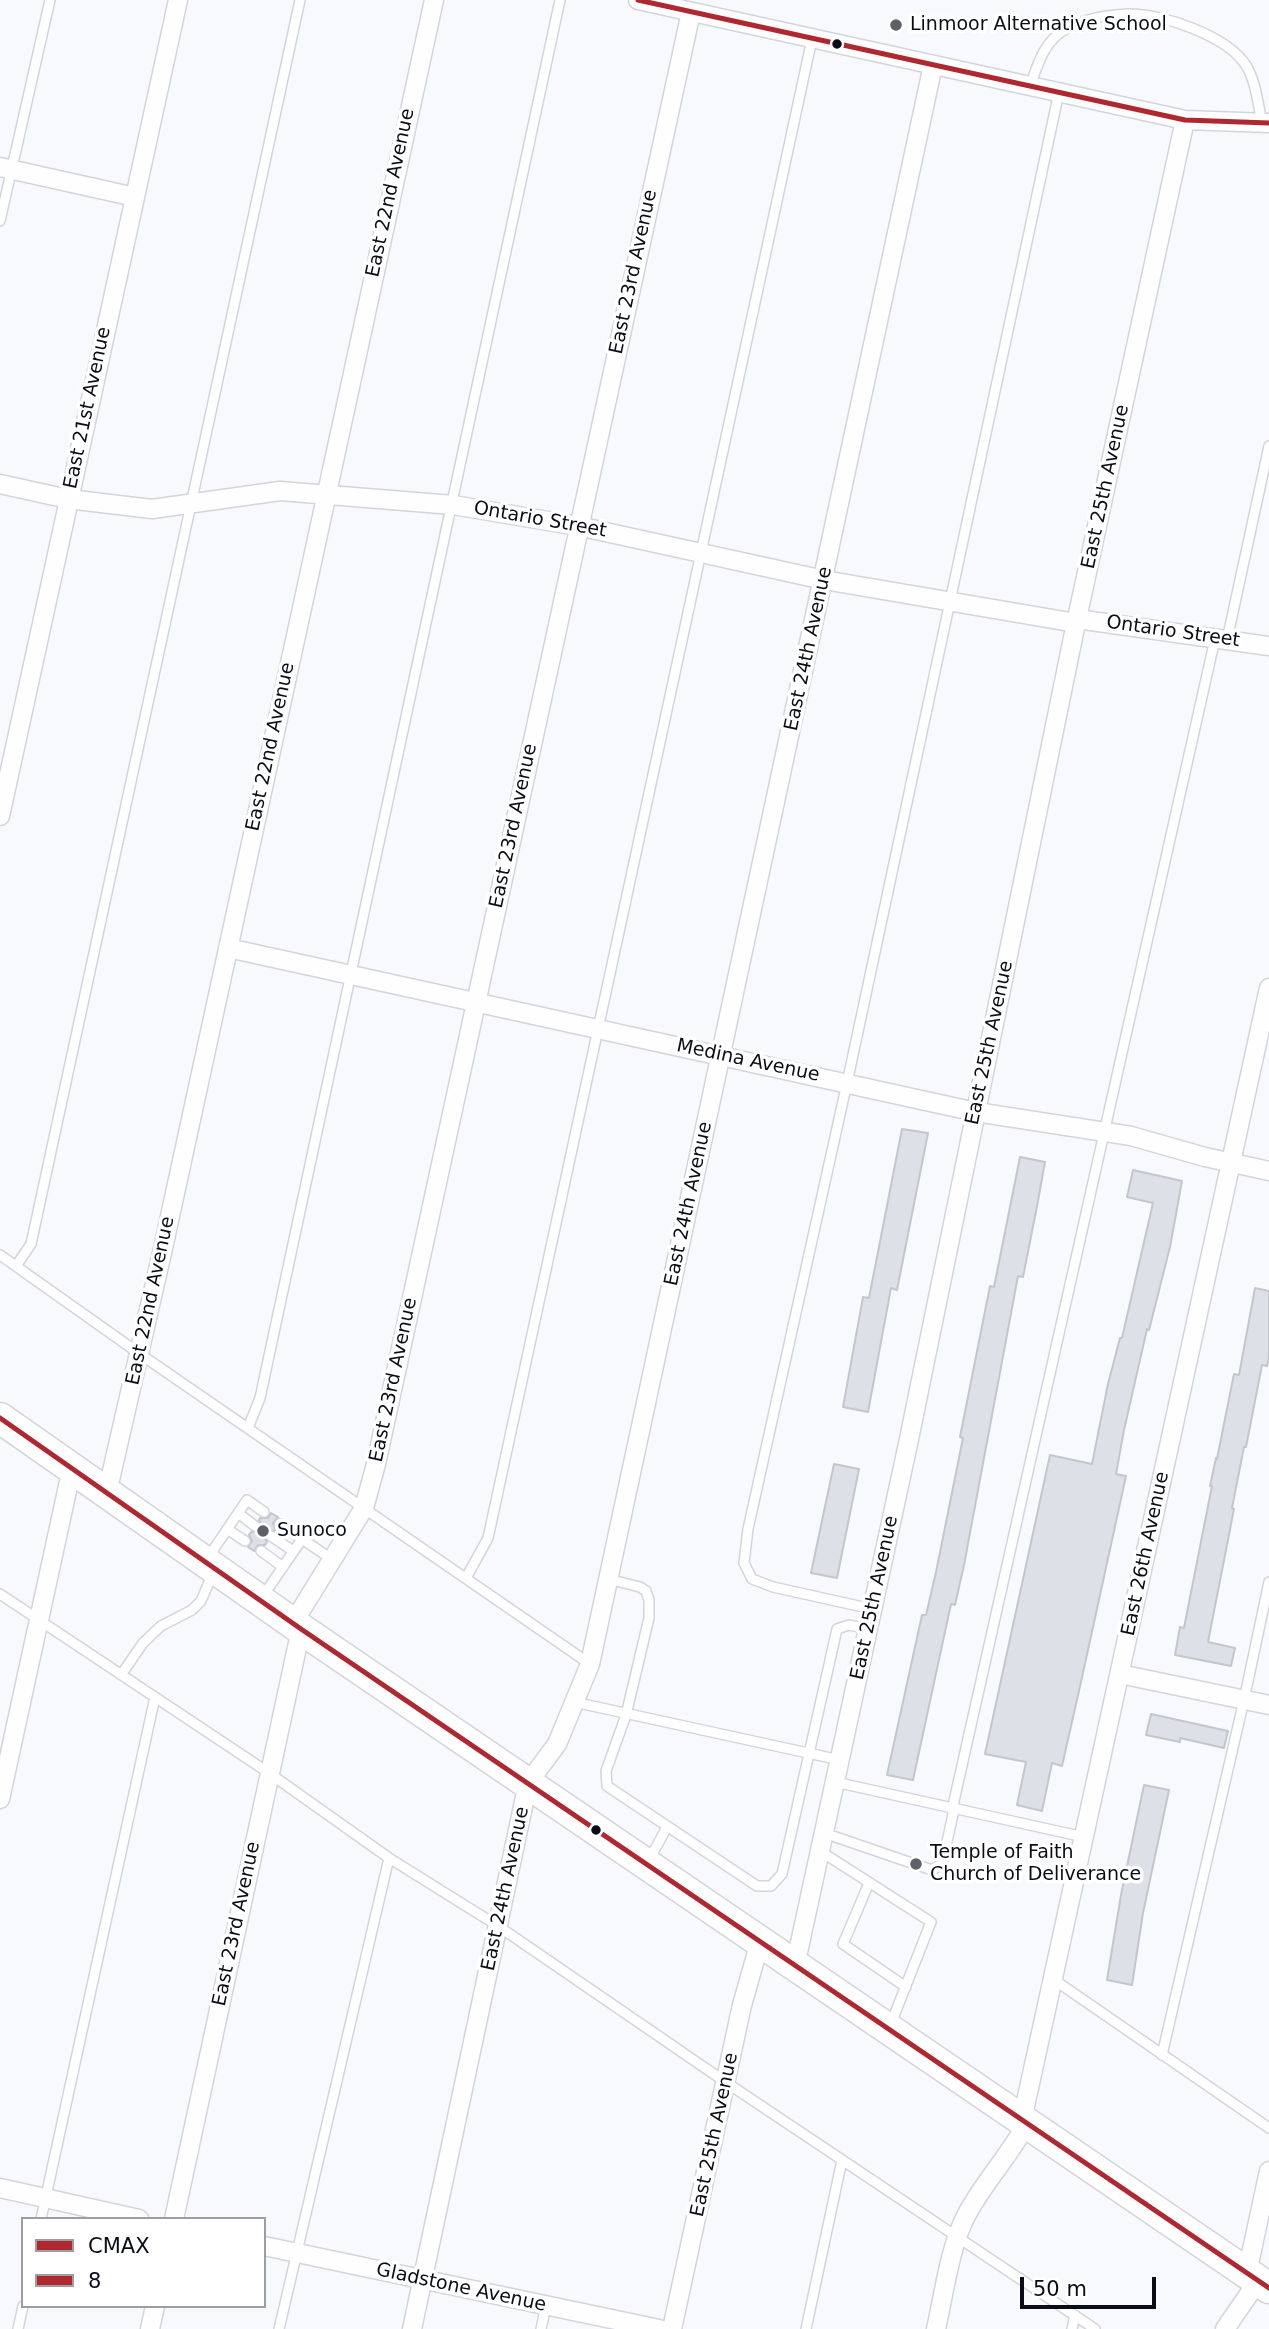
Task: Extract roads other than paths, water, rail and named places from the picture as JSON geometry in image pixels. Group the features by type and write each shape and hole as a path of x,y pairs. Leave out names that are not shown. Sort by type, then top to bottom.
{"main road":[{"path":"0,1418 297,1626 1258,2281"}],"street":[{"name":"East 21st Avenue","path":"0,816 178,0"},
{"name":"East 22nd Avenue","path":"107,1493 140,1354 434,0"},
{"path":"638,0 1185,120 1266,123"},
{"name":"East 23rd Avenue","path":"174,2217 269,1773 297,1626 364,1508 376,1464 691,12"},
{"name":"East 24th Avenue","path":"412,2329 528,1783 557,1745 590,1664 933,65"},
{"name":"East 25th Avenue","path":"795,1966 868,1629 1077,621 1185,120"},
{"path":"6,168 135,197"},
{"name":"Ontario Street","path":"0,484 68,499 152,509 280,491 453,505 578,526 824,580 950,602 1269,646"},
{"name":"Medina Avenue","path":"228,948 976,1112 1131,1136 1269,1171"},
{"name":"East 26th Avenue","path":"936,2329 951,2261 967,2215 1013,2148 1025,2122 1053,1979 1269,988"},
{"path":"0,1798 69,1477 73,1469"},
{"path":"1120,1674 1269,1706"},
{"name":"East 25th Avenue","path":"672,2329 742,2005 760,1942"},
{"path":"1225,2329 1258,2281 1269,2171"},
{"path":"0,2188 130,2217"},
{"name":"Gladstone Avenue","path":"266,2246 659,2329"},
{"path":"150,2329 155,2308"}],"lane":[{"path":"0,220 6,168 50,0"},
{"path":"16,1266 31,1244 300,0"},
{"path":"248,1428 260,1398 560,0"},
{"path":"1030,86 1045,46 1065,29 1094,18 1130,14 1144,16 1191,28 1214,38 1235,53 1246,66 1266,123"},
{"path":"466,1578 488,1538 812,39"},
{"path":"872,1609 772,1587 752,1579 744,1563 748,1529 847,1083 1059,92"},
{"path":"822,1842 932,1870 942,1864 1103,1132 1269,446"},
{"path":"0,1255 590,1664"},
{"path":"121,1675 143,1643 161,1626 192,1611 201,1601 211,1565 228,1529 247,1500 264,1512"},
{"path":"238,1513 255,1525"},
{"path":"280,1524 333,1560"},
{"path":"228,1529 245,1541"},
{"path":"271,1536 293,1551"},
{"path":"261,1600 302,1539"},
{"path":"261,1551 283,1567"},
{"path":"608,1579 646,1591 649,1618 626,1715 606,1771 605,1782 615,1792 757,1886 771,1886 782,1874 837,1629 849,1625 868,1629"},
{"path":"1162,2054 1269,1582"},
{"path":"0,1594 269,1773 389,1858 498,1926 1095,2329"},
{"path":"41,2217 155,1698"},
{"path":"574,1702 840,1760"},
{"path":"835,1782 1084,1837"},
{"path":"647,1864 667,1827"},
{"path":"822,1842 869,1883 931,1922 889,2030"},
{"path":"279,2329 389,1858"},
{"path":"869,1883 843,1944 906,1987"},
{"path":"1053,1979 1269,2128"},
{"path":"806,2329 842,2160"},
{"path":"541,2329 546,2306"},
{"path":"18,2329 23,2308"},
{"path":"1072,2329 1075,2315"}],"place":[{"name":"Linmoor Alternative School","path":"896,25"},
{"name":"Sunoco","path":"263,1531"},
{"name":"Temple of Faith Church of Deliverance","path":"916,1864"}]}
